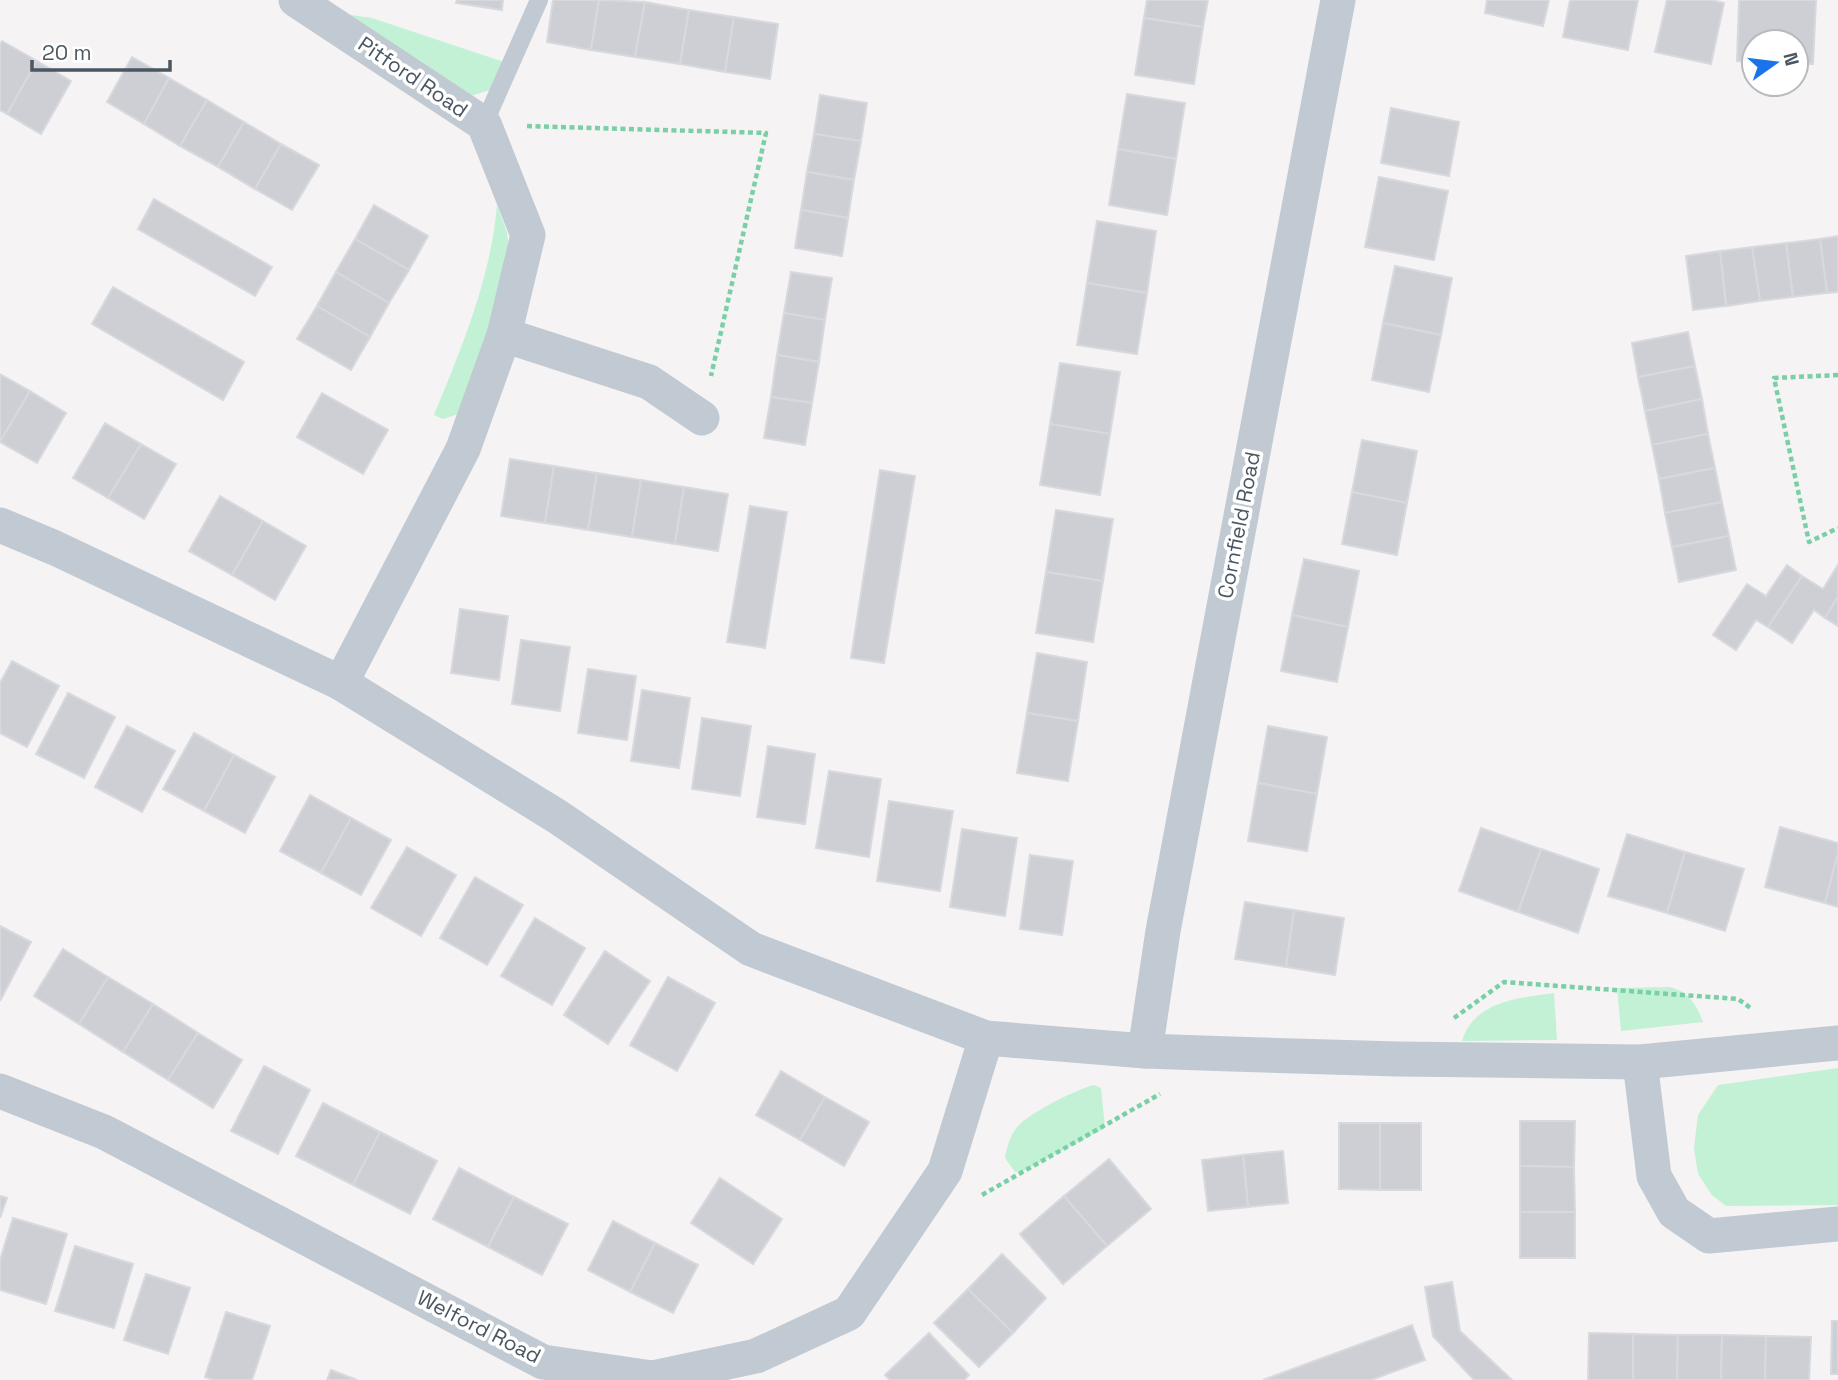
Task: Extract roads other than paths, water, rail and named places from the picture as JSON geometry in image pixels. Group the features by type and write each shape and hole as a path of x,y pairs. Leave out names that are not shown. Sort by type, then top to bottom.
{"street":[{"name":"Pitford Road","path":"296,0 484,124 528,235 504,335 463,449 341,683"},
{"name":"Cornfield Road","path":"1145,1051 1166,917 1338,0"},
{"path":"504,335 649,382 702,418"},
{"path":"0,525 55,548 341,683 558,817 751,949 986,1038 1145,1051 1397,1059 1640,1062 1838,1043"},
{"name":"Welford Road","path":"0,1091 104,1132 539,1371 652,1378 756,1356 849,1313 945,1171 986,1038"},
{"path":"1640,1062 1654,1176 1674,1212 1709,1236 1838,1224"}],"lane":[{"path":"484,124 539,0"}]}
